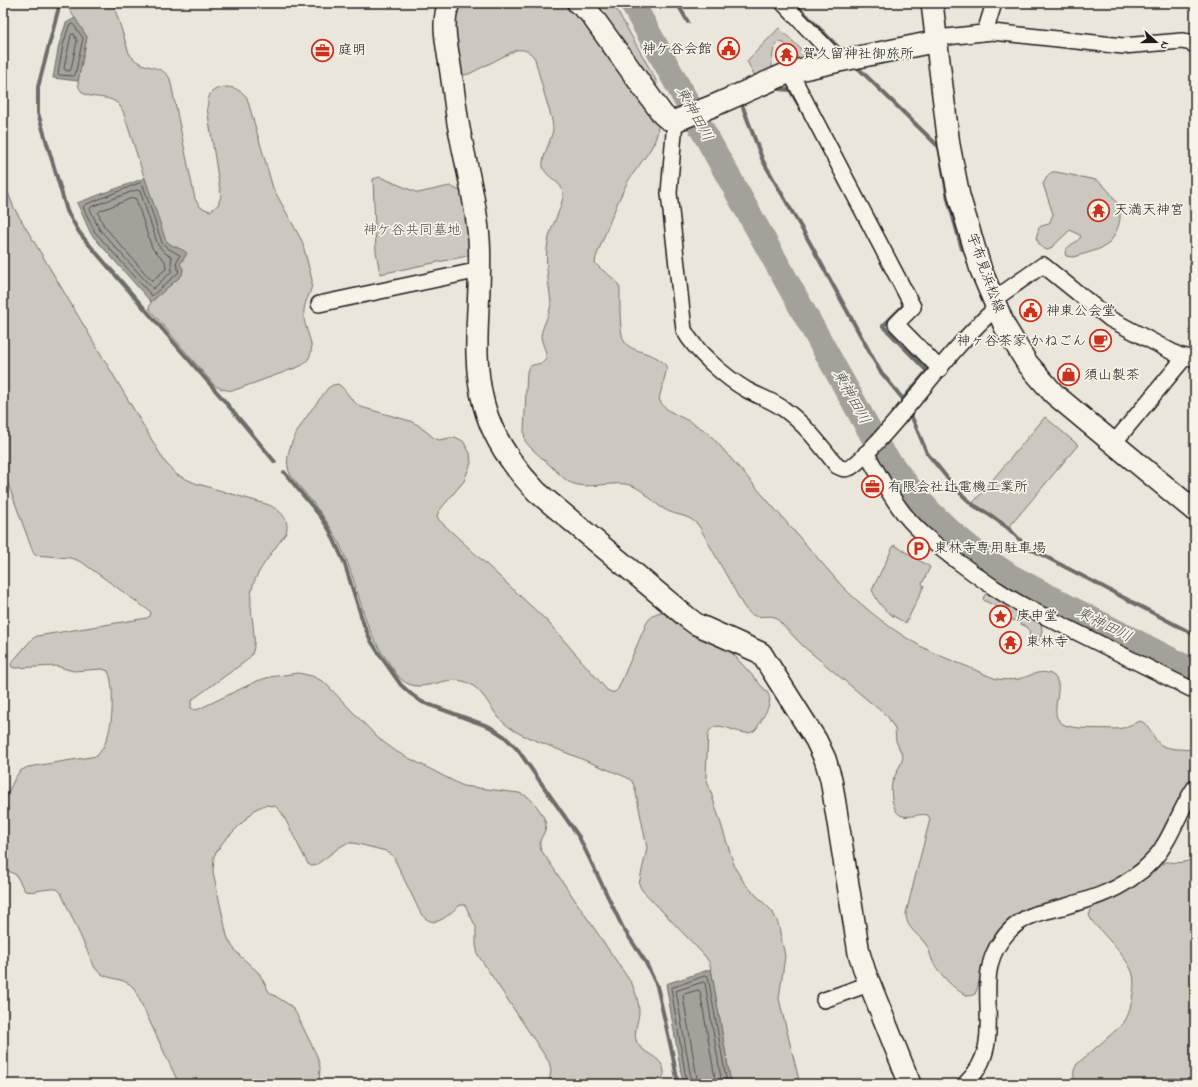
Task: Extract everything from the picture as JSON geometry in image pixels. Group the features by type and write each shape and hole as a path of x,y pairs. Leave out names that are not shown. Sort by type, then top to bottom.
{"street":[{"path":"449,3 445,11 444,22 446,38 458,122 477,218 480,270 477,366 484,406 491,426 510,462 537,492 684,616 696,624 762,653 816,740 825,759 831,779 859,953 869,984 910,1084"},
{"path":"578,3 589,12 663,115 668,119 678,120 790,72 839,60 985,32 1004,32 1123,46 1182,41 1194,42"},
{"path":"782,3 839,60"},
{"name":"宇布見浜松線","path":"932,3 949,139 958,190 973,246 995,304 1016,345 1040,379 1065,404 1195,511"},
{"path":"985,32 994,3"},
{"path":"790,72 913,307 896,324 940,369"},
{"path":"678,120 669,193 684,330 688,338 727,377 748,390 779,405 794,416 837,466 842,469 848,469 868,452 893,425 995,304 1043,265 1110,319 1178,355 1190,358 1113,444"},
{"path":"319,304 480,270"},
{"path":"868,452 895,501 914,526 988,585 1021,604 1195,691"},
{"path":"965,1084 976,1072 986,1050 989,1031 989,972 999,943 1009,931 1021,921 1034,914 1104,894 1133,878 1156,856 1166,842 1187,798 1195,787"},
{"path":"824,1000 869,984"}],"green space":[{"path":"65,3 113,3 129,53 139,63 161,70 170,79 195,199 200,207 210,211 218,205 221,196 207,108 209,97 216,89 226,87 240,91 247,98 273,188 302,241 312,280 304,310 304,318 310,340 311,353 308,360 301,366 235,390 221,389 214,385 149,308 151,302 182,275 183,269 180,264 186,255 184,251 169,244 163,236 121,107 112,100 87,95 79,88 78,81 87,37"},
{"path":"457,3 564,3 575,9 655,116 658,129 655,140 627,183 611,219 595,263 615,280 620,288 621,323 624,341 633,348 658,358 667,368 659,399 665,408 700,427 712,437 842,586 861,604 891,628 934,653 997,679 1018,679 1042,672 1051,674 1056,679 1058,685 1056,715 1059,721 1065,725 1070,727 1116,729 1123,728 1140,721 1147,725 1155,739 1161,745 1173,749 1195,750 1195,774 1181,794 1160,838 1151,851 1140,862 1115,881 1086,893 1032,907 1017,915 1004,926 993,939 986,955 975,994 971,996 966,995 945,979 934,964 927,946 910,927 906,918 930,819 928,815 903,816 896,811 894,807 891,792 892,783 903,757 896,741 895,729 888,717 803,646 775,617 755,616 748,612 699,526 695,522 687,517 664,509 631,485 618,484 588,486 574,484 567,481 525,441 524,432 527,371 531,366 543,362 546,358 541,336 551,303 546,257 549,236 563,198 563,193 560,186 547,174 543,167 544,158 553,129 535,59 527,51 516,50 469,74 464,75 459,73 453,37"},
{"path":"589,3 613,3 657,82 656,88"},
{"path":"779,28 807,55 808,59 801,61 784,43 778,42 773,52 771,71 756,78 747,61"},
{"path":"3,79 6,101 4,171 7,190 14,208 165,462 177,475 195,483 269,505 281,513 286,520 286,533 261,568 252,589 251,605 254,648 252,654 246,661 193,699 191,708 195,710 199,709 257,681 270,677 298,673 312,676 324,682 378,738 397,752 463,786 519,793 528,797 540,810 546,823 540,843 541,850 632,984 639,1009 635,1033 636,1040 638,1045 659,1061 664,1071 661,1079 653,1082 625,1084 549,1084 551,1070 549,1062 478,955 476,945 476,927 465,905 459,906 436,922 426,919 421,914 393,856 386,851 354,843 347,843 316,865 312,866 308,864 282,813 275,806 265,805 256,809 223,842 214,856 213,872 227,936 232,946 239,955 259,973 269,992 291,1006 296,1013 317,1056 320,1067 319,1084 179,1084 134,988 124,981 104,975 95,968 61,893 57,889 25,891 16,875 3,868 3,803 20,771 28,767 97,756 109,733 112,716 112,689 108,671 102,669 73,671 56,666 15,668 12,667 11,664 32,639 37,636 147,618 150,616 151,612 77,560 35,555 3,470"},
{"path":"1052,172 1096,180 1108,190 1118,206 1120,218 1117,230 1108,244 1101,248 1073,257 1066,256 1066,249 1081,236 1070,230 1050,249 1047,250 1041,247 1036,238 1039,228 1049,224 1053,214 1043,184 1048,175"},
{"name":"神ケ谷共同墓地","path":"380,177 418,193 450,186 462,192 472,255 380,274 376,251 373,179"},
{"path":"338,384 354,402 361,407 410,421 439,440 455,437 463,441 470,453 471,463 464,481 439,511 437,516 439,520 547,621 607,690 615,692 618,689 647,622 653,615 660,612 725,647 767,692 770,700 769,704 759,725 754,731 748,733 717,726 712,728 708,734 706,777 735,868 745,884 772,911 778,923 785,956 779,999 800,1084 731,1084 709,962 642,890 639,884 647,848 635,788 632,781 626,777 520,734 501,720 481,693 466,682 458,680 417,686 402,680 396,674 376,643 369,628 348,564 335,535 318,509 291,476 288,465 288,454 298,430 328,388"},
{"path":"1045,417 1078,445 1009,527 992,514 973,503"},
{"path":"894,545 930,567 922,584 924,586 906,623 894,617 886,610 872,590"},
{"path":"986,594 989,594 1041,621 1042,631 1040,640 1030,639 1029,629 1027,627 1009,618 1004,610 985,601 983,599"},
{"path":"1195,857 1195,1084 1187,1084 1180,1079 1171,1078 1149,1084 1077,1084 1074,1074 1077,1064 1122,1025 1130,1010 1134,988 1134,978 1131,969 1122,955 1092,921 1089,915 1092,908 1097,904 1122,894 1165,862 1184,862"}],"water":[{"path":"75,18 87,37 78,81 53,78 59,44 66,23"},
{"path":"145,178 166,241 187,253 180,264 183,269 182,275 151,302 91,234 77,203"},
{"path":"711,969 731,1084 683,1084 666,984"}],"waterway":[{"path":"60,3 38,87 38,113 67,211 86,241 222,398 275,462"},
{"name":"東神田川","path":"632,3 881,451 914,494 952,533 980,556 1010,576 1195,672"},
{"path":"677,3 688,22"},
{"path":"794,3 843,52"},
{"path":"856,66 939,147 948,199 962,249"},
{"path":"777,86 779,89 790,90 805,116"},
{"path":"741,102 763,161 880,371 903,399 927,371 883,326 905,304 903,301"},
{"path":"911,415 927,453 957,490 973,505 1007,527 1027,547 1195,635"},
{"path":"284,472 321,517 330,531 344,562 364,625 371,641 401,685 422,702 490,727 505,737 518,750 579,837 623,928 645,961 657,986 678,1084"}],"place":[{"name":"神ケ谷会館","path":"728,49"},
{"name":"庭明","path":"323,50"},
{"name":"賀久留神社御旅所","path":"787,54"},
{"name":"天満天神宮","path":"1098,210"},
{"name":"神東公会堂","path":"1030,311"},
{"name":"神ヶ谷茶家 かねごん","path":"1101,341"},
{"name":"須山製茶","path":"1069,375"},
{"name":"有限会社辻電機工業所","path":"873,487"},
{"name":"東林寺専用駐車場","path":"918,548"},
{"name":"庚申堂","path":"1000,616"},
{"name":"東林寺","path":"1010,642"}]}
